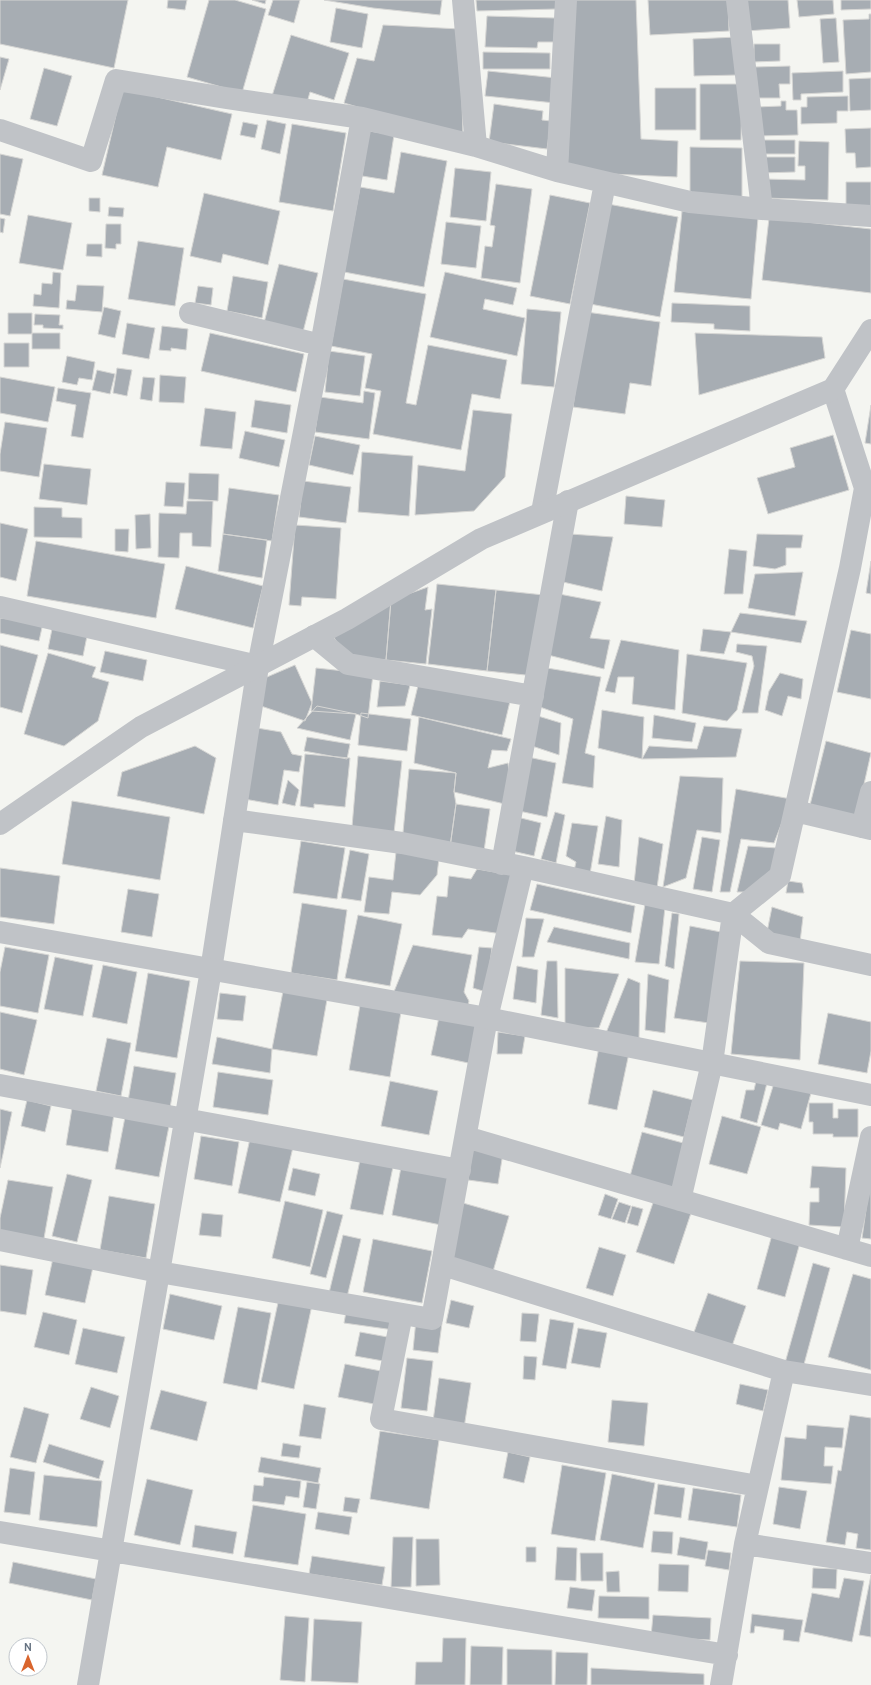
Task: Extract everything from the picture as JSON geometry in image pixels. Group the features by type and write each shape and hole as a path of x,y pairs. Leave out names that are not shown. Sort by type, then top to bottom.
{"street":[{"path":"462,0 476,146"},
{"path":"557,171 566,0"},
{"path":"737,0 762,209"},
{"path":"0,130 91,161 116,80 362,118 476,146 557,171 690,202 762,209 871,216"},
{"path":"88,1685 211,970 258,666 321,345 362,118"},
{"path":"542,512 605,183"},
{"path":"190,313 321,345"},
{"path":"0,824 141,727 347,619 481,539 833,389 871,330"},
{"path":"680,1200 712,1063 733,914 780,876 850,568 866,488 833,389"},
{"path":"0,1240 159,1272 432,1319 466,1137 513,865 533,696 568,501"},
{"path":"0,607 258,666"},
{"path":"314,636 348,664 533,696"},
{"path":"795,812 866,828 871,792"},
{"path":"234,820 402,843 513,865 733,914 769,943 871,965"},
{"path":"0,932 487,1018 871,1095"},
{"path":"0,1085 460,1170"},
{"path":"466,1137 871,1256"},
{"path":"847,1249 871,1137"},
{"path":"443,1265 784,1371 871,1385"},
{"path":"402,1314 381,1419 758,1486"},
{"path":"721,1685 745,1544 784,1371"},
{"path":"0,1532 727,1655"},
{"path":"745,1544 871,1562"}],"building":[{"path":"0,0 128,0 114,68 0,44"},
{"path":"168,0 187,0 185,10 167,8"},
{"path":"209,0 235,0 266,9 242,93 187,77"},
{"path":"252,0 266,0 265,4"},
{"path":"273,0 300,0 294,23 268,15"},
{"path":"324,0 442,0 440,15 373,8"},
{"path":"476,0 557,0 557,9 477,11"},
{"path":"575,0 636,0 641,139 678,141 677,177 567,172"},
{"path":"648,0 728,0 729,31 650,35"},
{"path":"743,0 788,0 790,28 746,31"},
{"path":"797,0 833,0 834,14 799,17"},
{"path":"841,0 871,0 871,9 841,10"},
{"path":"336,8 368,14 362,48 330,42"},
{"path":"869,14 871,14 871,72 846,74 843,20 869,19"},
{"path":"487,16 555,18 554,42 538,42 537,48 485,47"},
{"path":"836,18 839,62 823,63 820,19"},
{"path":"383,25 460,29 463,138 344,103 357,58 374,61"},
{"path":"291,35 349,53 334,100 310,92 306,106 272,96"},
{"path":"737,37 738,75 694,76 693,39"},
{"path":"754,44 780,44 780,61 754,62"},
{"path":"483,52 550,53 550,69 483,69"},
{"path":"0,57 9,59 0,90"},
{"path":"790,66 790,84 779,84 780,98 754,98 754,67"},
{"path":"44,68 72,76 57,126 30,119"},
{"path":"488,71 557,78 555,103 485,96"},
{"path":"843,71 843,92 801,94 801,100 793,100 792,73"},
{"path":"871,78 871,110 850,111 849,79"},
{"path":"700,84 742,84 741,140 700,140"},
{"path":"655,88 696,88 696,130 655,130"},
{"path":"122,89 232,114 221,160 167,147 158,187 102,175"},
{"path":"848,96 848,111 837,111 837,123 801,124 801,107 807,107 807,97"},
{"path":"781,101 786,101 786,110 797,110 798,135 757,136 756,107 781,106"},
{"path":"494,104 543,111 542,120 551,121 547,149 489,142"},
{"path":"267,120 286,124 280,154 261,149"},
{"path":"243,122 258,125 255,138 240,135"},
{"path":"292,124 346,133 333,211 279,202"},
{"path":"871,128 871,167 856,168 855,153 846,153 845,129"},
{"path":"369,131 394,135 387,180 362,176"},
{"path":"757,140 795,140 795,154 757,154"},
{"path":"799,141 829,142 828,200 765,198 765,179 805,180 805,166 798,166"},
{"path":"690,147 742,148 742,198 690,198"},
{"path":"401,152 447,161 424,287 344,272 360,187 394,193"},
{"path":"0,154 23,159 10,216 0,214"},
{"path":"761,157 795,157 795,172 761,173"},
{"path":"455,168 491,172 486,221 450,217"},
{"path":"846,182 871,182 871,210 846,210"},
{"path":"496,184 532,189 520,283 481,278 485,246 492,247 495,226 490,225"},
{"path":"204,193 280,211 268,265 223,254 221,263 190,256"},
{"path":"550,195 590,203 570,304 530,296"},
{"path":"89,198 100,198 100,212 89,211"},
{"path":"608,204 678,217 660,317 590,304"},
{"path":"109,207 124,208 123,217 108,216"},
{"path":"682,211 758,218 751,299 674,292"},
{"path":"28,215 72,223 63,270 19,263"},
{"path":"0,218 5,219 3,233 0,232"},
{"path":"769,218 871,229 871,293 762,280"},
{"path":"446,222 481,226 476,268 441,264"},
{"path":"106,224 121,224 121,244 116,244 116,249 105,248"},
{"path":"138,241 184,248 175,306 128,299"},
{"path":"87,244 102,244 102,257 86,256"},
{"path":"279,264 318,273 303,332 264,323"},
{"path":"53,272 61,273 59,308 33,306 34,294 41,295 42,283 52,284"},
{"path":"445,272 517,288 513,305 485,299 483,309 525,318 517,356 430,337"},
{"path":"233,276 268,282 262,318 227,311"},
{"path":"343,279 426,294 406,403 416,405 428,345 507,360 500,399 472,394 461,450 373,434 381,391 365,388 372,354 331,346"},
{"path":"77,285 104,286 102,312 66,309 67,300 75,301"},
{"path":"198,286 213,288 211,305 195,303"},
{"path":"672,303 750,306 750,331 714,329 714,324 671,322"},
{"path":"104,307 121,311 115,338 98,334"},
{"path":"527,309 561,312 554,387 521,384"},
{"path":"586,312 660,322 651,386 630,383 625,414 573,407"},
{"path":"8,313 32,313 32,334 8,334"},
{"path":"35,314 60,315 59,325 63,325 63,329 43,328 43,325 34,325"},
{"path":"127,323 155,328 149,359 122,354"},
{"path":"162,326 188,329 186,350 171,348 171,351 159,350"},
{"path":"32,333 60,333 60,349 32,349"},
{"path":"210,333 304,354 296,392 201,371"},
{"path":"695,333 822,337 825,358 699,395"},
{"path":"4,343 29,343 29,367 4,367"},
{"path":"329,351 365,356 360,396 325,392"},
{"path":"67,356 95,362 92,380 79,378 77,385 62,382"},
{"path":"117,368 132,370 127,396 113,393"},
{"path":"97,370 115,374 110,394 92,390"},
{"path":"160,375 186,377 184,403 159,402"},
{"path":"0,377 55,387 48,422 0,413"},
{"path":"143,377 155,378 152,401 140,399"},
{"path":"58,388 91,393 83,438 71,436 76,405 56,401"},
{"path":"364,391 375,393 369,439 315,432 320,397 363,403"},
{"path":"255,400 291,405 287,433 251,427"},
{"path":"871,405 871,444 865,443"},
{"path":"205,408 236,412 232,449 200,446"},
{"path":"473,410 512,414 505,477 474,511 415,515 418,465 465,471"},
{"path":"5,422 47,428 39,477 0,471 0,454"},
{"path":"245,431 285,440 279,467 239,458"},
{"path":"833,435 849,490 768,514 757,478 795,467 790,448"},
{"path":"315,436 360,445 353,475 309,465"},
{"path":"362,452 413,456 409,516 358,512"},
{"path":"44,464 91,469 87,505 39,499"},
{"path":"189,473 219,474 218,501 188,499"},
{"path":"303,481 351,487 346,523 299,517"},
{"path":"166,482 185,483 183,507 164,506"},
{"path":"229,488 279,495 272,541 223,534"},
{"path":"626,496 665,500 662,527 624,524"},
{"path":"187,501 213,501 211,547 192,546 192,533 180,533 179,558 158,557 159,513 186,514"},
{"path":"34,507 62,508 62,517 82,518 82,538 34,537"},
{"path":"150,514 151,548 136,549 135,515"},
{"path":"0,523 28,529 16,581 0,577"},
{"path":"295,525 341,528 336,599 302,597 301,606 289,605"},
{"path":"115,529 129,529 128,552 115,551"},
{"path":"223,534 267,540 262,578 218,571"},
{"path":"570,534 613,537 602,591 563,582"},
{"path":"757,534 803,535 801,548 786,548 786,565 775,569 753,566"},
{"path":"36,541 165,564 156,618 27,596"},
{"path":"729,549 747,551 743,594 724,594"},
{"path":"871,561 871,594 866,593"},
{"path":"186,566 263,586 253,628 175,609"},
{"path":"803,572 795,616 748,608 755,574"},
{"path":"437,584 496,590 487,671 428,664"},
{"path":"428,587 425,610 432,609 426,664 386,660 391,600"},
{"path":"496,590 544,595 535,676 487,671"},
{"path":"559,594 601,602 590,638 610,640 604,669 548,655"},
{"path":"391,600 386,660 346,656 333,636"},
{"path":"740,613 807,621 801,643 731,632"},
{"path":"0,618 43,623 39,641 0,633"},
{"path":"52,629 87,636 83,656 48,649"},
{"path":"703,629 731,632 724,654 700,651"},
{"path":"851,630 871,634 871,699 837,692"},
{"path":"621,640 679,650 675,710 632,704 634,677 618,677 615,693 605,691"},
{"path":"737,644 767,646 758,713 742,713 754,666 752,656 736,652"},
{"path":"0,645 38,655 22,713 0,707"},
{"path":"105,651 147,660 143,681 100,672"},
{"path":"48,653 96,667 92,677 109,682 98,721 64,746 24,734"},
{"path":"687,654 747,663 737,710 727,721 682,713"},
{"path":"295,665 312,703 305,721 261,706 260,680"},
{"path":"316,668 373,674 368,718 356,714 311,711"},
{"path":"547,668 601,677 585,753 595,756 593,788 562,783 573,719 540,707"},
{"path":"780,673 803,679 801,699 788,696 782,716 765,710 769,691"},
{"path":"420,677 511,697 502,735 411,715"},
{"path":"380,681 410,685 405,706 377,707"},
{"path":"317,706 356,714 350,740 297,728"},
{"path":"602,710 644,717 642,759 598,748"},
{"path":"361,713 411,719 407,751 358,745"},
{"path":"654,715 696,723 692,742 652,738"},
{"path":"538,716 561,723 559,755 532,746"},
{"path":"419,717 511,739 507,751 492,750 488,768 508,763 513,806 454,792 456,773 414,763"},
{"path":"704,726 742,729 736,757 642,759 649,746 697,749"},
{"path":"257,728 281,732 292,754 302,756 299,772 284,770 278,805 244,799"},
{"path":"307,737 350,744 347,759 304,751"},
{"path":"826,741 871,753 856,820 809,809"},
{"path":"195,746 216,758 204,814 117,796 122,772"},
{"path":"305,754 350,758 345,807 314,804 314,808 300,806"},
{"path":"358,756 402,761 394,833 352,827"},
{"path":"528,757 556,763 547,817 519,811"},
{"path":"409,769 456,773 454,792 456,804 450,847 402,843"},
{"path":"680,776 723,778 721,833 697,830 686,878 663,887"},
{"path":"288,780 299,790 295,806 282,803"},
{"path":"736,789 791,799 774,843 741,839 730,892 720,892"},
{"path":"72,801 170,817 160,880 62,864"},
{"path":"456,804 490,809 484,851 450,847"},
{"path":"555,812 565,815 556,863 541,859"},
{"path":"606,816 622,820 619,867 598,864"},
{"path":"517,817 541,823 534,856 512,851"},
{"path":"572,823 598,826 590,874 574,871 576,862 566,856"},
{"path":"639,837 663,844 657,888 634,884"},
{"path":"702,837 720,840 712,892 693,889"},
{"path":"301,841 345,848 337,899 293,893"},
{"path":"748,846 777,848 772,869 748,892 737,892"},
{"path":"350,850 369,854 361,901 341,898"},
{"path":"396,852 439,858 437,875 420,895 392,892 389,914 364,912 369,877 393,880"},
{"path":"0,868 60,876 54,924 0,917"},
{"path":"477,869 512,875 502,934 468,929 462,938 432,935 437,896 447,897 449,876 471,879"},
{"path":"788,881 802,883 804,893 786,893"},
{"path":"537,884 635,906 631,933 530,910"},
{"path":"128,889 159,894 152,937 121,932"},
{"path":"302,903 347,910 337,980 291,973"},
{"path":"645,904 665,907 659,964 635,962"},
{"path":"772,907 803,917 800,942 767,932"},
{"path":"672,913 679,914 674,969 665,966"},
{"path":"358,915 402,924 390,986 345,978"},
{"path":"526,918 544,919 534,957 522,957"},
{"path":"690,926 721,932 709,1023 674,1018"},
{"path":"554,927 630,943 629,959 547,942"},
{"path":"413,945 472,955 464,992 469,1001 467,1009 393,994"},
{"path":"5,947 49,955 38,1013 0,1006 0,972"},
{"path":"479,947 492,948 486,992 473,988"},
{"path":"55,957 93,965 83,1016 44,1009"},
{"path":"547,961 557,961 558,1018 541,1015"},
{"path":"740,961 804,963 800,1060 731,1054"},
{"path":"103,965 137,972 127,1024 92,1017"},
{"path":"517,966 538,970 536,1003 513,999"},
{"path":"565,968 619,974 599,1028 565,1028"},
{"path":"148,973 190,981 177,1058 135,1051"},
{"path":"648,974 669,980 665,1033 645,1030"},
{"path":"628,978 640,983 639,1039 606,1033"},
{"path":"284,986 328,994 317,1056 272,1049"},
{"path":"220,993 246,996 243,1021 217,1019"},
{"path":"360,1005 401,1012 390,1077 349,1070"},
{"path":"0,1012 37,1020 24,1075 0,1069"},
{"path":"828,1013 871,1022 871,1051 867,1073 818,1064"},
{"path":"439,1017 481,1026 473,1064 431,1055"},
{"path":"498,1032 525,1036 522,1054 497,1054"},
{"path":"217,1037 272,1049 270,1073 212,1064"},
{"path":"107,1038 131,1043 121,1096 96,1091"},
{"path":"599,1047 629,1053 617,1110 588,1104"},
{"path":"134,1066 176,1073 170,1108 128,1101"},
{"path":"218,1072 273,1080 268,1115 213,1107"},
{"path":"757,1077 768,1079 757,1123 740,1118 746,1090 754,1090"},
{"path":"390,1081 438,1091 429,1135 381,1126"},
{"path":"774,1083 811,1093 801,1129 780,1123 778,1130 761,1125"},
{"path":"653,1090 693,1100 684,1137 644,1127"},
{"path":"27,1100 51,1106 45,1132 21,1126"},
{"path":"809,1103 833,1103 833,1118 838,1118 838,1109 858,1109 858,1137 833,1137 833,1134 813,1134 813,1122 809,1122"},
{"path":"72,1108 114,1114 108,1152 66,1145"},
{"path":"0,1109 12,1112 0,1168"},
{"path":"722,1116 761,1127 747,1174 709,1164"},
{"path":"125,1117 169,1126 159,1177 115,1169"},
{"path":"642,1132 687,1144 674,1192 629,1180"},
{"path":"251,1134 294,1143 280,1202 238,1193"},
{"path":"201,1136 239,1142 232,1186 194,1179"},
{"path":"473,1148 503,1153 498,1184 468,1180"},
{"path":"361,1155 394,1162 383,1215 350,1209"},
{"path":"402,1162 451,1172 441,1225 392,1215"},
{"path":"812,1166 846,1168 844,1227 809,1225 810,1202 819,1202 819,1188 810,1188"},
{"path":"293,1168 320,1174 315,1196 288,1190"},
{"path":"67,1174 92,1180 77,1242 52,1236"},
{"path":"871,1174 871,1239 862,1238"},
{"path":"8,1180 53,1187 43,1244 0,1236 0,1218"},
{"path":"605,1194 618,1199 611,1219 598,1215"},
{"path":"109,1196 155,1204 146,1258 100,1250"},
{"path":"654,1200 691,1213 674,1264 636,1252"},
{"path":"285,1201 323,1210 310,1267 272,1258"},
{"path":"619,1202 631,1206 625,1223 612,1219"},
{"path":"463,1203 509,1216 492,1275 446,1261"},
{"path":"632,1206 643,1209 638,1226 627,1223"},
{"path":"327,1211 343,1215 326,1278 310,1274"},
{"path":"202,1213 223,1215 221,1237 199,1235"},
{"path":"773,1231 801,1239 785,1297 757,1289"},
{"path":"343,1235 361,1239 347,1297 329,1293"},
{"path":"373,1239 432,1251 422,1303 363,1292"},
{"path":"599,1247 626,1255 613,1296 586,1288"},
{"path":"53,1258 93,1267 85,1303 45,1295"},
{"path":"813,1263 830,1268 803,1368 785,1363"},
{"path":"0,1265 33,1270 26,1315 0,1311"},
{"path":"853,1274 871,1279 871,1370 828,1357"},
{"path":"708,1293 746,1306 731,1349 693,1335"},
{"path":"170,1294 222,1306 214,1340 163,1329"},
{"path":"279,1298 312,1305 294,1389 261,1382"},
{"path":"451,1300 474,1306 469,1328 446,1323"},
{"path":"238,1307 271,1313 257,1390 223,1383"},
{"path":"43,1312 77,1320 69,1355 34,1347"},
{"path":"346,1312 396,1319 394,1330 344,1323"},
{"path":"522,1313 539,1314 536,1342 520,1341"},
{"path":"550,1319 574,1323 566,1369 542,1365"},
{"path":"416,1320 442,1323 438,1353 413,1350"},
{"path":"83,1328 125,1337 117,1373 75,1364"},
{"path":"578,1328 607,1333 600,1368 571,1363"},
{"path":"360,1332 393,1338 389,1362 355,1356"},
{"path":"524,1356 537,1357 535,1380 523,1379"},
{"path":"407,1358 433,1361 427,1411 401,1408"},
{"path":"345,1364 386,1372 379,1405 338,1397"},
{"path":"439,1378 471,1383 464,1428 433,1421"},
{"path":"740,1384 768,1390 763,1411 736,1404"},
{"path":"91,1387 119,1396 110,1428 80,1419"},
{"path":"161,1390 207,1402 197,1441 150,1429"},
{"path":"612,1400 648,1403 644,1446 608,1442"},
{"path":"304,1404 326,1408 321,1439 299,1436"},
{"path":"24,1407 49,1414 36,1463 10,1457"},
{"path":"850,1415 871,1418 871,1550 856,1548 858,1534 847,1532 845,1545 826,1542 838,1470 841,1471"},
{"path":"807,1425 844,1428 842,1448 825,1447 824,1466 833,1466 831,1484 781,1480 785,1437 806,1439"},
{"path":"380,1431 439,1440 429,1509 370,1499"},
{"path":"283,1443 301,1446 299,1458 281,1456"},
{"path":"49,1444 104,1461 99,1479 43,1462"},
{"path":"508,1452 530,1457 524,1483 503,1478"},
{"path":"261,1457 321,1468 318,1483 258,1472"},
{"path":"562,1465 606,1473 595,1541 551,1534"},
{"path":"10,1468 35,1472 30,1515 4,1512"},
{"path":"612,1474 655,1483 643,1548 600,1540"},
{"path":"44,1475 102,1481 97,1527 39,1520"},
{"path":"264,1477 301,1481 299,1498 286,1496 284,1505 252,1501 254,1485 263,1486"},
{"path":"147,1479 193,1490 180,1545 134,1535"},
{"path":"307,1482 320,1484 316,1509 303,1507"},
{"path":"658,1484 685,1488 681,1518 654,1514"},
{"path":"779,1487 807,1491 800,1529 773,1524"},
{"path":"693,1488 741,1495 737,1527 688,1520"},
{"path":"345,1497 360,1499 357,1513 343,1511"},
{"path":"253,1505 306,1514 298,1565 244,1557"},
{"path":"318,1512 352,1517 349,1535 315,1529"},
{"path":"195,1525 237,1532 233,1554 192,1547"},
{"path":"653,1531 673,1532 672,1554 651,1552"},
{"path":"393,1537 413,1537 411,1587 391,1587"},
{"path":"680,1537 708,1542 705,1560 677,1555"},
{"path":"416,1539 439,1539 440,1585 416,1586"},
{"path":"526,1547 536,1547 536,1562 526,1562"},
{"path":"557,1547 577,1548 576,1581 555,1580"},
{"path":"708,1550 731,1553 729,1570 705,1566"},
{"path":"580,1553 603,1553 603,1581 581,1581"},
{"path":"312,1556 385,1567 382,1585 309,1574"},
{"path":"13,1562 96,1579 92,1600 9,1583"},
{"path":"659,1564 689,1565 688,1592 658,1591"},
{"path":"813,1568 837,1569 836,1589 812,1588"},
{"path":"619,1571 620,1592 607,1592 606,1572"},
{"path":"871,1575 871,1637 859,1635"},
{"path":"844,1578 864,1581 852,1642 804,1632 812,1593 839,1598"},
{"path":"570,1587 595,1590 592,1611 567,1608"},
{"path":"599,1596 649,1597 649,1619 598,1618"},
{"path":"752,1614 803,1620 799,1642 783,1640 784,1630 755,1626 754,1633 750,1633"},
{"path":"653,1615 711,1618 710,1640 651,1637"},
{"path":"285,1616 309,1618 305,1682 280,1680"},
{"path":"314,1619 362,1622 358,1683 311,1681"},
{"path":"443,1638 466,1638 465,1685 415,1685 416,1662 442,1662"},
{"path":"471,1646 503,1647 502,1685 470,1685"},
{"path":"507,1649 552,1650 552,1685 507,1685"},
{"path":"556,1652 588,1653 587,1685 555,1685"},
{"path":"591,1668 704,1674 704,1685 591,1685"}]}
